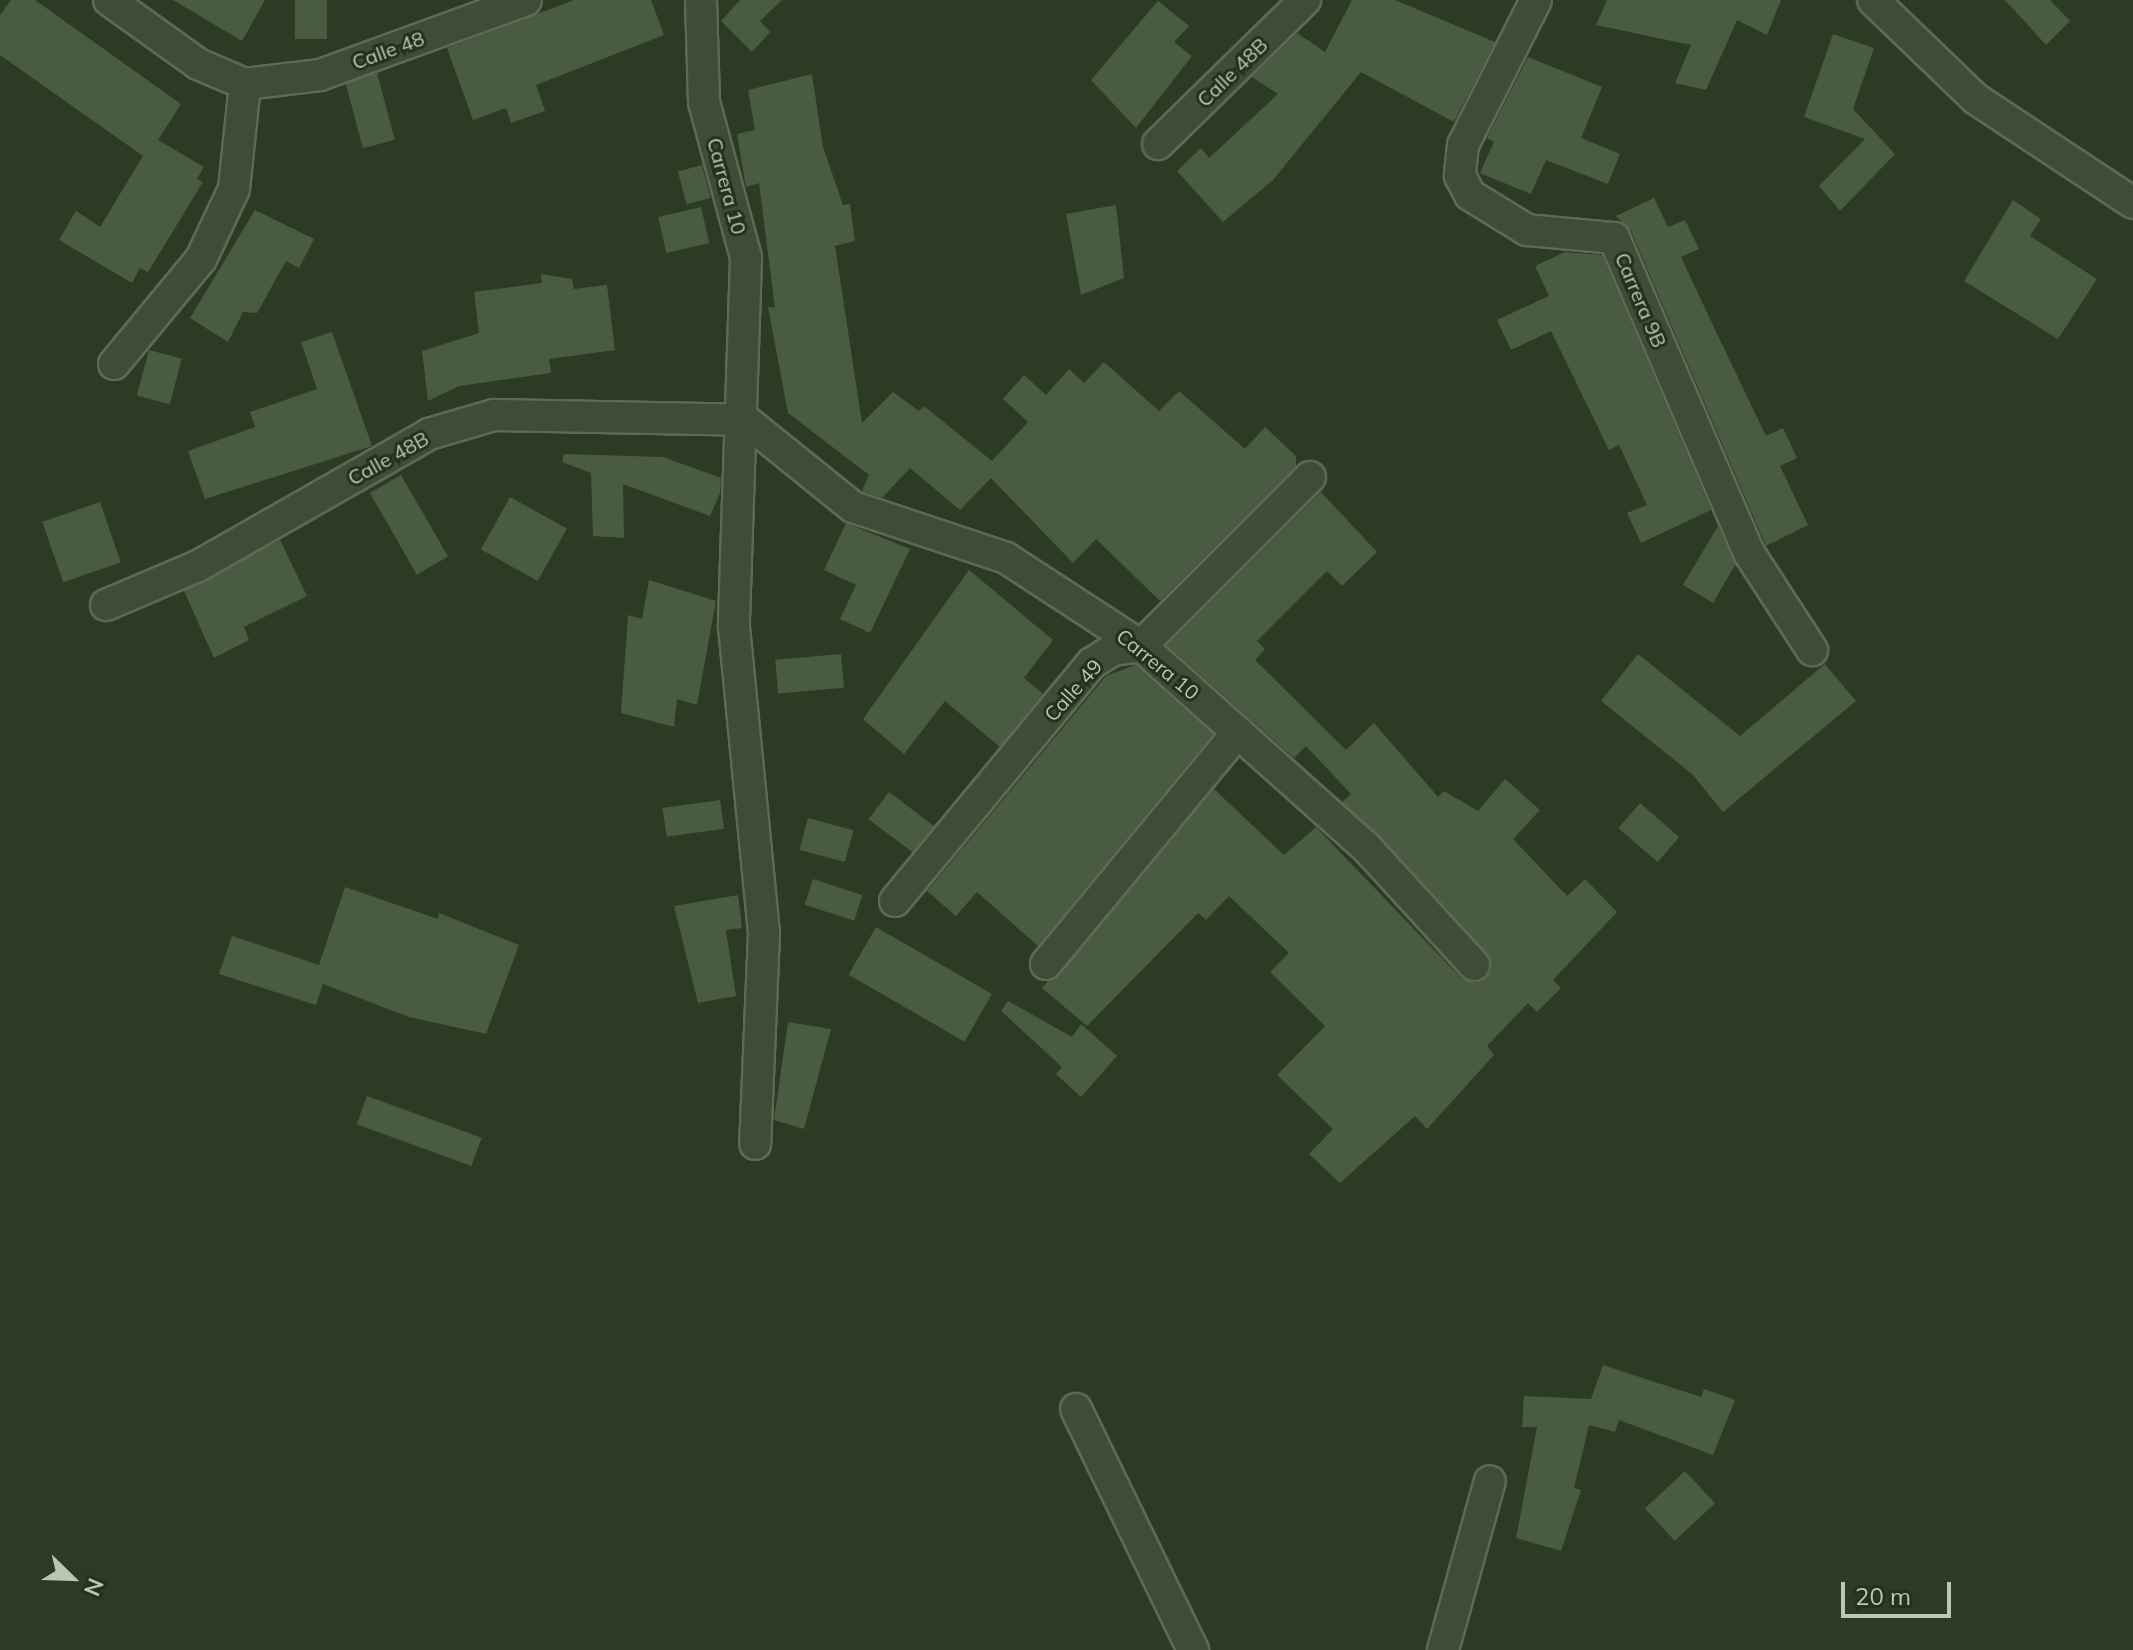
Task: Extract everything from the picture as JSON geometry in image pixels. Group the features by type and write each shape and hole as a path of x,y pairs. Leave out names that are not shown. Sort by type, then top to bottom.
{"street":[{"path":"109,0 198,64 245,84 234,189 201,259 114,364"},
{"name":"Calle 48","path":"245,84 320,75 526,0"},
{"name":"Carrera 10","path":"701,0 704,102 746,258 745,420 734,627 764,933 755,1144"},
{"name":"Calle 48B","path":"1158,144 1305,0"},
{"name":"Carrera 9B","path":"1536,0 1463,145 1460,176 1470,195 1527,230 1614,238 1749,553 1812,650"},
{"path":"1873,0 1976,99 2133,203"},
{"name":"Calle 48B","path":"106,605 198,566 429,434 494,415 745,420"},
{"name":"Carrera 10","path":"745,420 853,507 1006,558 1141,646 1366,847 1474,965"},
{"path":"1141,646 1310,477"},
{"name":"Calle 49","path":"895,901 1092,663 1113,650 1141,646"},
{"path":"1046,964 1238,732"},
{"path":"1076,1409 1193,1650"},
{"path":"1443,1650 1490,1481"}],"building":[{"path":"11,0 35,0 181,104 158,140 204,167 197,179 203,182 148,272 140,268 132,283 59,240 76,211 100,227 143,156 0,55 0,15"},
{"path":"173,0 265,0 242,41"},
{"path":"295,0 327,0 327,39 295,39"},
{"path":"574,0 651,0 664,35 536,85 545,111 511,123 506,108 473,120 447,48"},
{"path":"740,0 782,0 760,21 770,32 752,52 721,21"},
{"path":"1352,0 1395,0 1495,42 1454,122 1361,72 1273,180 1223,222 1177,171 1201,148 1209,158 1278,94 1252,77 1297,33 1325,52"},
{"path":"1607,0 1781,0 1767,35 1737,20 1706,90 1675,83 1691,45 1596,25"},
{"path":"2005,0 2050,0 2070,21 2046,45"},
{"path":"1158,1 1189,26 1174,42 1192,56 1136,128 1091,80"},
{"path":"1833,34 1874,48 1853,109 1895,154 1840,211 1819,186 1865,139 1804,117"},
{"path":"1528,57 1602,87 1581,138 1620,154 1608,184 1546,160 1531,194 1480,173 1494,142 1487,138"},
{"path":"377,73 395,140 363,148 345,82"},
{"path":"812,74 823,147 843,205 850,204 855,241 835,246 862,423 893,392 919,411 924,406 992,461 1028,422 1003,399 1024,375 1046,395 1069,369 1084,383 1104,362 1159,411 1179,391 1245,449 1265,427 1296,456 1296,466 1160,601 1096,539 1073,563 991,478 960,510 910,468 882,498 862,491 869,475 788,413 768,307 775,308 759,183 746,187 737,134 755,130 748,90"},
{"path":"702,165 711,198 687,204 678,171"},
{"path":"1654,198 1668,227 1685,220 1699,249 1681,257 1766,436 1783,428 1797,458 1780,466 1808,525 1766,546 1631,231 1616,216"},
{"path":"2013,200 2041,219 2030,236 2097,279 2058,339 1964,281"},
{"path":"1116,205 1124,278 1081,295 1066,214"},
{"path":"701,207 709,243 666,253 658,217"},
{"path":"255,210 314,239 299,268 286,261 257,313 243,312 228,342 190,318"},
{"path":"1565,252 1602,255 1711,510 1641,543 1627,513 1647,505 1619,445 1609,450 1551,331 1511,350 1497,320 1549,296 1535,266"},
{"path":"541,274 572,279 574,289 607,285 615,350 549,359 551,373 459,386 428,401 422,351 479,333 474,292 542,283"},
{"path":"332,332 372,446 205,499 188,451 255,427 250,412 317,389 301,342"},
{"path":"149,350 182,359 170,404 137,395"},
{"path":"564,454 663,457 721,478 720,493 710,516 623,484 624,538 593,536 591,473 562,462"},
{"path":"401,475 448,556 417,574 370,493"},
{"path":"1321,492 1377,552 1342,586 1327,571 1257,641 1265,649 1255,660 1346,750 1374,723 1438,797 1444,791 1478,811 1505,779 1540,810 1513,839 1567,896 1585,879 1617,912 1553,980 1561,988 1537,1012 1528,1003 1487,1046 1494,1055 1427,1129 1415,1116 1340,1183 1309,1154 1333,1129 1277,1075 1325,1026 1270,972 1289,953 1229,896 1206,920 1198,913 1087,1026 1042,988 1214,789 1284,855 1316,827 1461,978 1477,983 1491,971 1487,953 1342,802 1351,794 1306,746 1294,758 1167,645"},
{"path":"510,497 567,529 538,581 481,549"},
{"path":"100,502 121,563 63,582 42,522"},
{"path":"846,523 910,549 870,633 840,619 856,585 824,570"},
{"path":"1718,526 1735,565 1713,603 1683,585"},
{"path":"280,540 307,596 244,627 249,640 214,658 184,591"},
{"path":"969,570 1053,640 1024,678 1043,694 1000,747 945,701 904,754 863,719"},
{"path":"649,580 716,601 697,705 677,699 674,727 621,713 628,615 642,619"},
{"path":"841,654 844,688 778,694 775,660"},
{"path":"1638,654 1740,736 1825,664 1856,701 1723,812 1692,774 1601,701"},
{"path":"1135,665 1213,734 1038,946 977,892 956,916 927,891 1106,676"},
{"path":"889,792 934,826 913,853 869,819"},
{"path":"720,800 724,829 667,837 663,808"},
{"path":"1640,803 1679,837 1658,862 1618,828"},
{"path":"808,818 853,830 845,862 799,850"},
{"path":"813,879 862,895 854,921 805,905"},
{"path":"345,887 438,919 439,913 519,945 486,1034 409,1017 323,984 316,1005 219,974 232,936 319,965"},
{"path":"738,895 742,928 726,930 736,996 698,1003 674,906"},
{"path":"876,927 992,994 965,1042 848,975"},
{"path":"1008,1001 1072,1037 1081,1024 1117,1056 1081,1097 1056,1074 1062,1067 1001,1011"},
{"path":"788,1022 831,1029 804,1129 774,1120"},
{"path":"367,1096 482,1138 471,1166 357,1124"},
{"path":"1603,1365 1701,1397 1704,1389 1735,1400 1713,1455 1619,1420 1615,1432 1589,1425 1574,1488 1581,1490 1561,1551 1516,1538 1537,1427 1522,1427 1524,1396 1591,1399"},
{"path":"1685,1471 1715,1503 1675,1541 1645,1509"}]}
